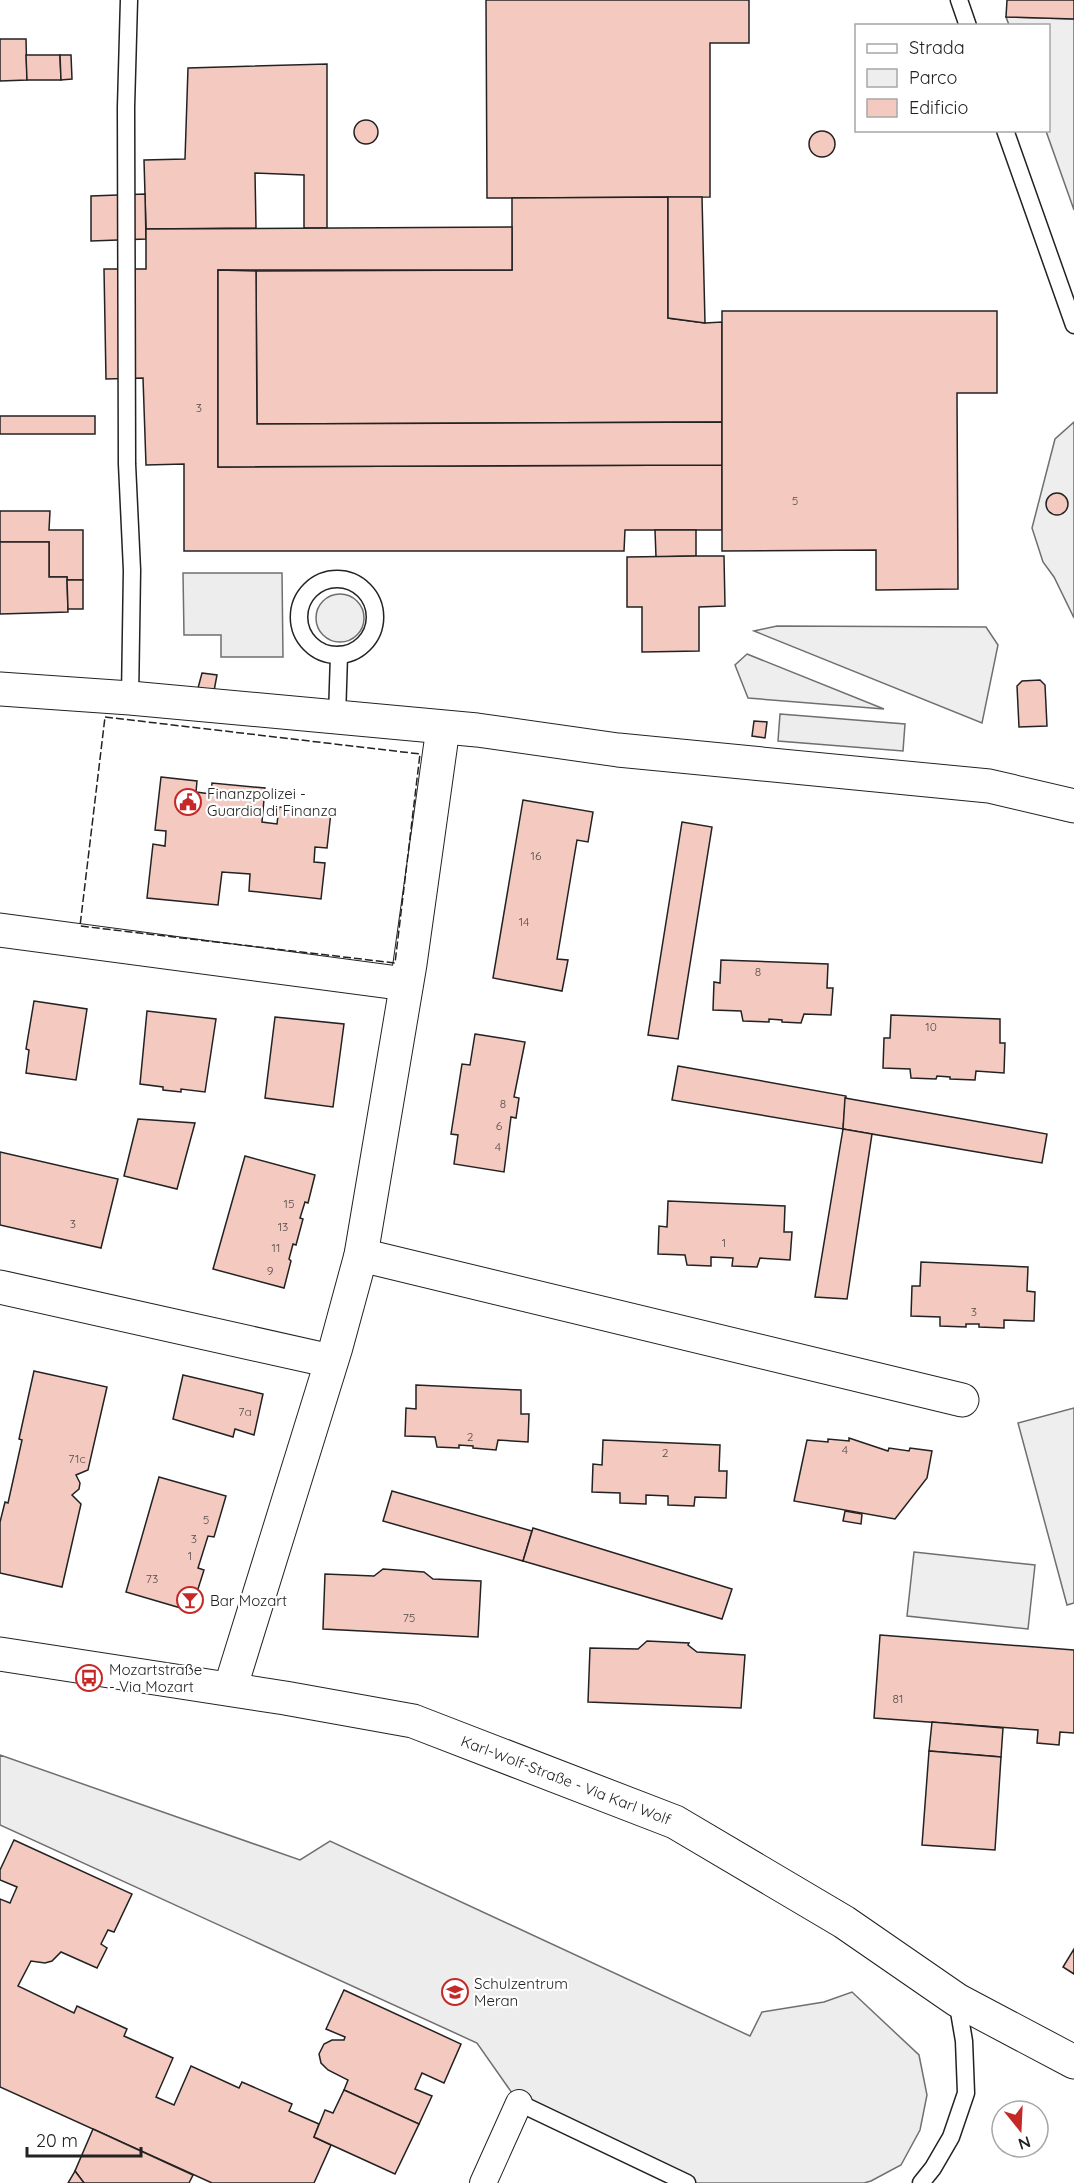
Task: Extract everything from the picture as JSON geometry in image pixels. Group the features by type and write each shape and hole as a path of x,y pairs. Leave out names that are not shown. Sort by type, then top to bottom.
{"street":[{"path":"0,689 130,698 477,730 618,750 989,786 1074,806"},
{"path":"230,1689 331,1361 361,1255 406,984 443,728"},
{"path":"0,930 406,984"},
{"path":"361,1255 962,1400"},
{"path":"0,1287 331,1361"},
{"name":"Karl-Wolf-Straße - Via Karl Wolf","path":"0,1654 230,1689 413,1721 675,1822 844,1922 957,2000 1074,2062"},
{"path":"483,2183 519,2103"}],"lane":[{"path":"129,0 126,107 127,464 132,570 130,698"},
{"path":"959,0 967,24"},
{"path":"1006,132 1074,325"},
{"path":"331,579 354,582 364,589 371,598 375,610 375,623 371,635 363,645 352,652 339,655 314,648 305,638 300,626 299,613 303,600 320,582 331,579"},
{"path":"337,717 339,655"},
{"path":"921,2183 933,2168 951,2137 966,2093 964,2041 957,2000"},
{"path":"519,2103 687,2183"}],"green space":[{"path":"1006,17 1074,19 1074,210 1046,132 1050,132 1050,24 1009,24"},
{"path":"1074,422 1074,618 1054,577 1043,562 1032,528 1055,439"},
{"path":"340,594 357,601 364,618 357,635 340,642 323,635 316,618 323,601"},
{"path":"777,626 986,627 998,645 982,723 754,631"},
{"path":"747,654 884,709 748,698 735,665"},
{"path":"1074,1408 1074,1603 1067,1605 1018,1423"},
{"path":"914,1552 1035,1565 1028,1629 907,1616"}],"shaded area":[{"path":"183,573 282,573 283,657 221,657 221,635 184,635"},
{"path":"780,714 905,724 903,751 778,741"},
{"path":"0,1755 300,1860 330,1841 750,2036 762,2012 824,2002 852,1992 919,2055 927,2095 920,2130 901,2165 864,2183 693,2183 519,2103 477,2043 0,1825"}],"building":[{"path":"486,0 749,0 749,43 710,43 710,197 487,198"},
{"path":"1007,0 1074,0 1074,19 1006,17"},
{"path":"0,39 26,39 27,80 0,81"},
{"path":"26,55 60,55 61,80 27,80"},
{"path":"60,55 71,55 72,79 61,80"},
{"path":"327,64 327,228 304,228 304,175 255,173 256,228 146,229 144,160 185,159 188,68"},
{"path":"366,120 375,123 378,132 375,141 366,144 357,141 354,132 357,123"},
{"path":"822,131 831,135 835,144 831,153 822,157 813,153 809,144 813,135"},
{"path":"145,194 146,239 91,241 91,196"},
{"path":"668,197 668,318 705,323 722,322 722,422 257,424 256,271 512,270 512,198"},
{"path":"668,197 702,197 705,323 668,318"},
{"path":"512,227 512,270 218,270 218,467 722,465 722,530 625,530 624,551 184,551 184,464 146,465 143,378 106,379 104,269 146,269 146,229"},
{"path":"218,270 256,271 257,424 722,422 722,465 218,467"},
{"path":"722,311 997,311 997,393 957,393 958,589 876,590 876,550 722,551"},
{"path":"0,416 95,416 95,434 0,434"},
{"path":"1057,493 1065,496 1068,504 1065,512 1057,515 1049,512 1046,504 1049,496"},
{"path":"0,511 50,511 49,530 83,530 83,580 49,577 49,542 0,542"},
{"path":"655,530 696,530 696,556 656,557"},
{"path":"0,542 49,542 49,577 67,577 68,612 0,614"},
{"path":"724,556 725,606 699,607 699,651 642,652 642,607 627,607 627,557"},
{"path":"67,580 83,580 83,609 68,609"},
{"path":"202,673 217,675 214,691 198,688"},
{"path":"1040,680 1045,685 1047,726 1019,727 1017,686 1022,681"},
{"path":"754,721 767,722 765,738 752,736"},
{"path":"161,777 197,781 196,792 211,794 212,783 265,788 262,822 277,824 279,807 331,812 327,848 315,847 314,862 325,863 321,899 249,891 250,874 222,872 218,905 147,898 153,844 165,846 166,831 155,830"},
{"path":"523,800 593,812 588,842 577,840 557,959 568,960 562,991 493,978"},
{"path":"682,822 712,827 678,1039 648,1035"},
{"path":"721,960 828,964 827,988 833,988 831,1015 804,1014 801,1023 769,1019 769,1022 743,1021 741,1011 713,1010 714,982 720,983"},
{"path":"34,1001 87,1009 76,1080 26,1073 29,1050 26,1049"},
{"path":"147,1011 216,1019 205,1092 181,1089 181,1092 163,1090 163,1087 140,1084"},
{"path":"891,1015 1000,1019 1000,1043 1005,1043 1004,1073 976,1071 975,1080 937,1076 936,1079 911,1078 910,1069 883,1068 884,1038 890,1038"},
{"path":"275,1017 344,1024 333,1107 265,1098"},
{"path":"475,1034 525,1042 514,1097 519,1098 516,1118 511,1117 504,1172 454,1164 458,1135 451,1134 462,1064 470,1065"},
{"path":"678,1066 846,1096 843,1129 672,1100"},
{"path":"845,1098 1047,1134 1042,1163 843,1129"},
{"path":"138,1119 195,1123 177,1189 124,1176"},
{"path":"843,1129 872,1134 847,1299 815,1297"},
{"path":"0,1152 118,1179 101,1248 0,1225"},
{"path":"245,1156 315,1175 308,1203 305,1202 300,1218 303,1219 296,1245 293,1244 284,1288 213,1269"},
{"path":"668,1201 785,1206 784,1232 792,1232 790,1260 760,1258 757,1267 732,1266 733,1258 711,1257 711,1266 687,1265 685,1255 658,1254 659,1226 667,1227"},
{"path":"921,1262 1028,1267 1027,1291 1035,1292 1034,1321 1004,1320 1004,1328 979,1327 979,1324 966,1324 966,1327 940,1326 940,1317 911,1316 912,1286 920,1286"},
{"path":"34,1371 107,1387 88,1470 76,1475 80,1483 79,1489 72,1495 81,1504 62,1587 0,1573 0,1522 5,1502 8,1503"},
{"path":"183,1375 263,1394 254,1435 235,1429 233,1437 173,1419"},
{"path":"416,1385 521,1390 521,1414 529,1414 528,1442 498,1440 496,1450 459,1445 459,1448 437,1447 435,1437 405,1436 406,1408 416,1409"},
{"path":"849,1438 888,1451 889,1448 909,1451 910,1448 932,1451 927,1478 895,1519 794,1501 807,1440 849,1441"},
{"path":"603,1440 720,1445 719,1471 727,1471 726,1498 695,1497 694,1506 668,1505 668,1496 646,1495 646,1504 620,1503 620,1493 592,1492 593,1464 602,1465"},
{"path":"159,1477 226,1496 214,1537 208,1536 198,1568 204,1570 191,1611 126,1592"},
{"path":"392,1491 532,1531 523,1561 383,1521"},
{"path":"845,1511 862,1514 861,1524 843,1521"},
{"path":"533,1528 732,1589 722,1619 523,1561"},
{"path":"383,1569 424,1572 433,1579 481,1581 478,1637 323,1629 325,1574 374,1576"},
{"path":"880,1635 1074,1650 1074,1733 1060,1732 1059,1745 1037,1743 1038,1730 874,1718"},
{"path":"647,1641 689,1643 688,1645 697,1652 745,1655 741,1708 588,1702 590,1648 638,1649"},
{"path":"932,1722 1003,1728 1001,1757 929,1751"},
{"path":"929,1751 1001,1757 995,1850 922,1845"},
{"path":"14,1840 132,1894 114,1932 108,1930 101,1944 107,1948 97,1968 61,1952 52,1961 45,1963 31,1961 18,1986 74,2013 77,2006 127,2029 124,2036 173,2058 156,2097 174,2105 191,2066 239,2088 242,2082 292,2104 289,2111 319,2124 314,2137 331,2145 314,2183 212,2183 0,2087 0,1899 10,1903 17,1887 0,1880 0,1870"},
{"path":"1074,1949 1074,1974 1063,1967"},
{"path":"344,1990 461,2044 444,2083 422,2073 415,2089 432,2096 419,2124 344,2090 348,2080 328,2070 321,2063 319,2054 324,2044 332,2040 344,2040 345,2037 326,2029"},
{"path":"344,2090 419,2124 395,2174 314,2137 325,2110 333,2113"},
{"path":"93,2129 193,2175 189,2183 84,2183 75,2171"},
{"path":"75,2171 84,2183 68,2183"}],"fence":[{"path":"105,717 420,754 395,963 80,926 105,717"}],"place":[{"name":"Finanzpolizei - Guardia di Finanza","path":"188,802"},
{"name":"Bar Mozart","path":"190,1600"},
{"name":"Mozartstraße - Via Mozart","path":"89,1678"},
{"name":"Schulzentrum Meran","path":"455,1992"}]}
